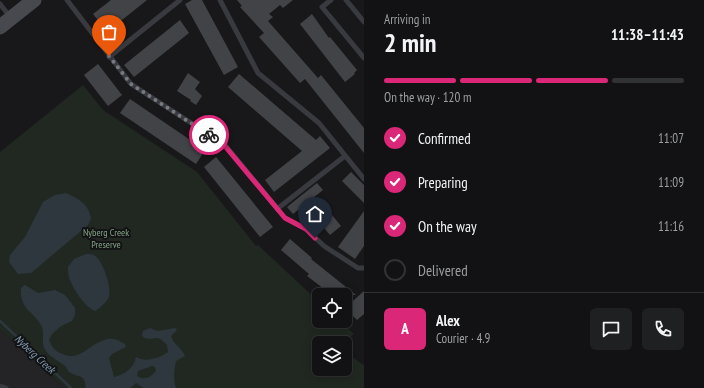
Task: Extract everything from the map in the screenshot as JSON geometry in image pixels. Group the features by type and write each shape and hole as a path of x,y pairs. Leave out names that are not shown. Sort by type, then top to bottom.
{"main road":[{"path":"6,23 34,0"}],"lane":[{"path":"67,0 131,84 224,145 285,218 306,229 324,246 358,268 364,268"},
{"path":"109,56 180,0"},
{"path":"220,0 258,73 319,123 364,179"},
{"path":"331,0 322,7 364,58"},
{"path":"346,0 364,22"},
{"path":"0,4 6,23"},
{"path":"276,209 345,156"},
{"path":"0,386 6,388"}],"shaded area":[{"path":"66,193 79,200 86,206 91,219 88,225 31,273 18,274 9,262 10,255 25,237 43,202 55,195"},
{"path":"86,254 93,255 101,263 108,281 110,293 108,299 103,305 95,311 87,306 80,298 68,275 68,267 74,259"},
{"path":"25,285 38,293 55,290 65,295 75,308 75,315 72,321 61,326 52,334 49,340 52,347 58,352 65,355 77,355 104,340 110,339 118,340 125,344 126,347 112,354 109,358 114,377 121,375 131,368 136,357 148,360 168,352 167,345 163,341 158,338 144,338 142,335 143,331 150,328 158,331 175,328 177,330 171,336 185,356 176,361 174,381 176,388 144,388 136,383 130,388 86,388 82,377 74,375 68,371 65,366 52,357 44,348 42,327 39,321 25,306 21,296 21,288","holes":["152,366 155,367 156,371 150,377 143,378 137,376 138,371"]},
{"path":"0,330 65,388 0,388"}],"green space":[{"name":"Nyberg Creek Preserve","path":"83,85 103,110 197,172 256,246 258,245 312,295 312,328 348,328 354,334 352,336 312,336 312,376 352,376 352,357 364,365 364,388 65,388 0,330 0,152"}],"building":[{"path":"111,0 147,0 107,32 93,14"},
{"path":"192,0 202,0 238,67 224,75 185,4"},
{"path":"237,0 293,0 283,8 280,5 269,14 273,17 268,21 318,78 321,75 364,128 364,153 305,79 300,83 259,37 264,33 240,7 242,6"},
{"path":"312,14 329,38 330,37 357,70 354,73 355,74 345,82 300,24"},
{"path":"180,20 189,33 134,77 124,65"},
{"path":"98,64 122,95 108,106 84,75"},
{"path":"188,73 200,82 195,89 202,96 196,105 177,91"},
{"path":"239,74 316,140 320,136 330,148 274,192 265,180 302,151 228,87"},
{"path":"130,99 205,150 196,164 120,113"},
{"path":"216,157 273,227 260,237 204,167"},
{"path":"351,172 364,185 364,203 342,181"},
{"path":"317,183 323,190 293,214 287,207"},
{"path":"324,205 341,226 330,235 313,215"},
{"path":"364,211 364,246 355,259 338,247"},
{"path":"290,239 312,258 311,259 347,288 323,288 307,276 309,274 281,250"},
{"path":"364,291 364,314 357,320 352,315 352,302"}],"waterway":[{"name":"Nyberg Creek","path":"0,321 71,388"}],"way so far":[{"path":"109,56 131,84 209,135"}],"route":[{"path":"209,135 224,145 285,218 306,229 315,238"}]}
